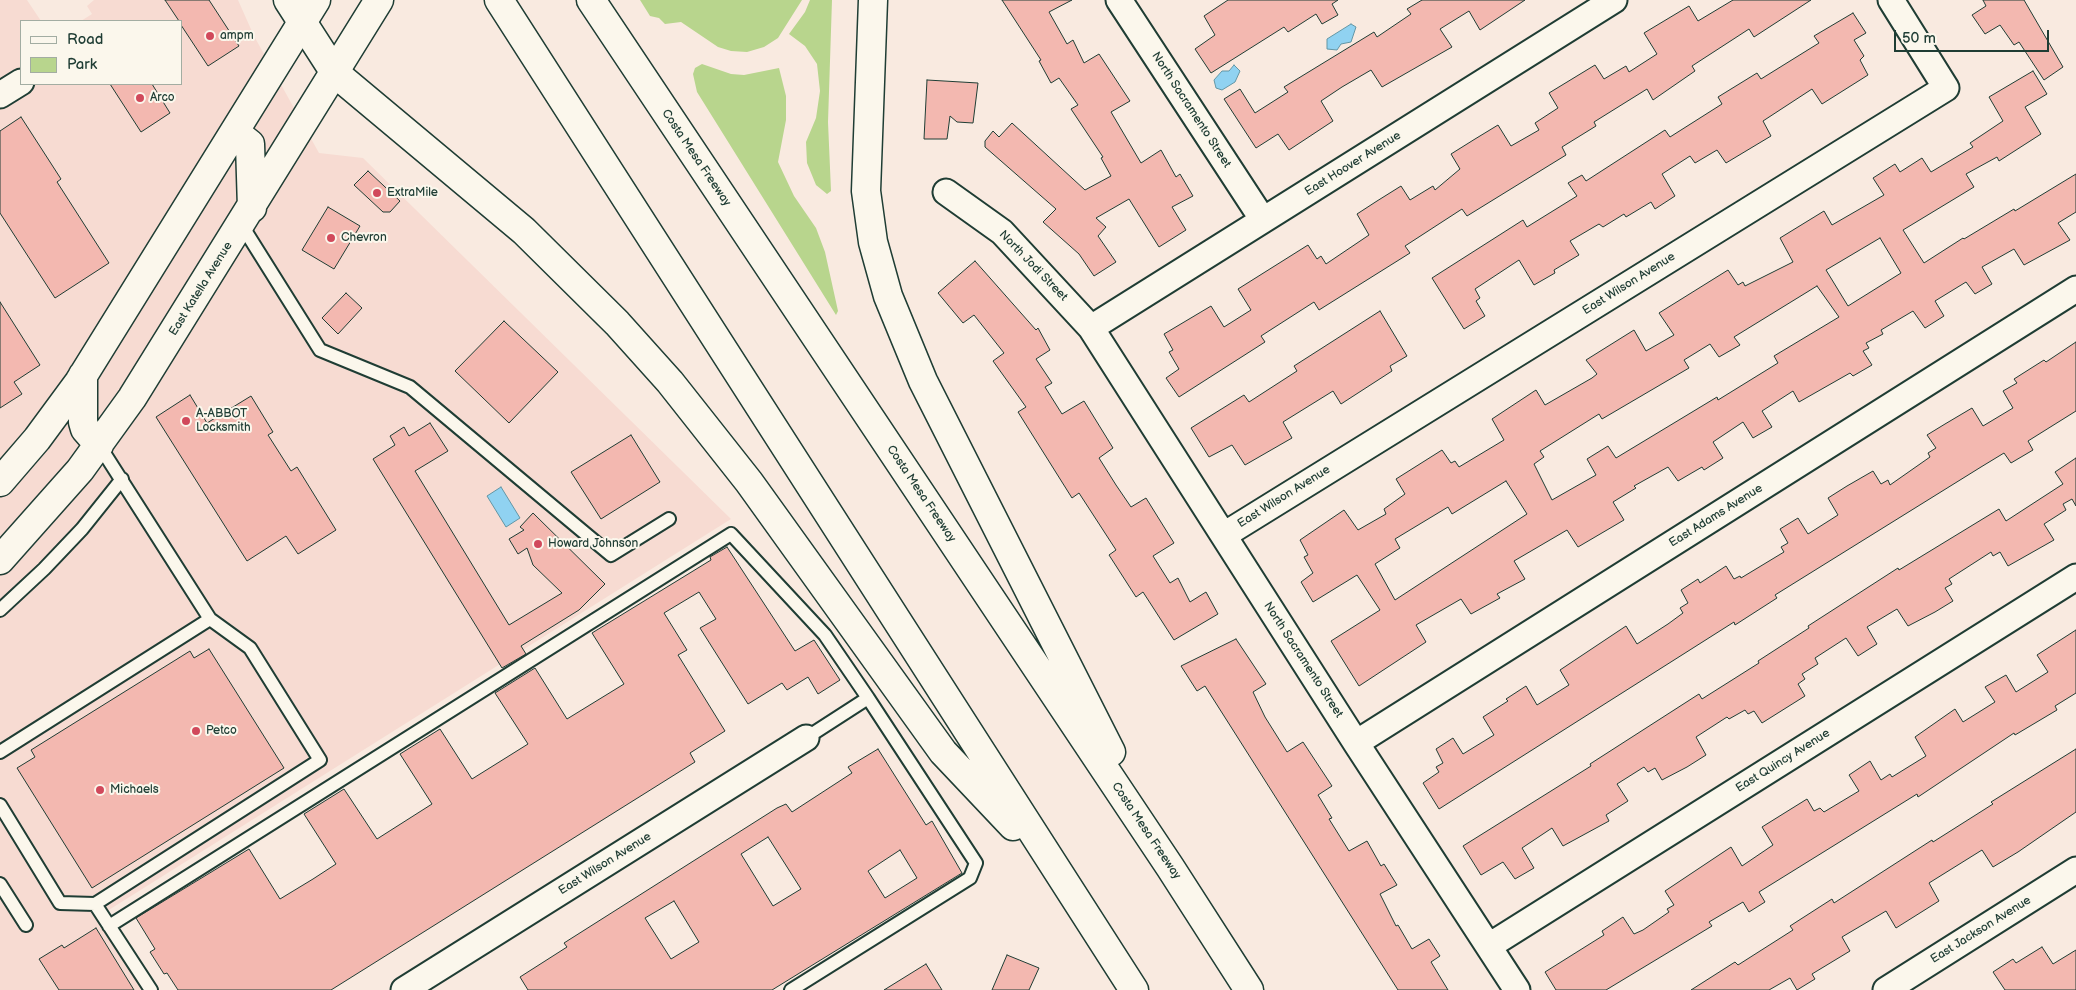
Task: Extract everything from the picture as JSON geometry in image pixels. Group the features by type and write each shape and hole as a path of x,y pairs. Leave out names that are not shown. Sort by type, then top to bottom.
{"main road":[{"path":"288,0 301,24 335,73 524,231 617,323 664,375 749,482 943,752 1060,876"},
{"path":"0,482 37,439 83,375 236,132 316,0"},
{"name":"East Katella Avenue","path":"0,560 60,494 99,445 132,398 379,0"},
{"path":"500,0 1134,990"},
{"name":"Costa Mesa Freeway","path":"591,0 1170,867 1249,990"},
{"path":"872,0 866,191 873,242 888,296 923,381 969,475 1170,867"},
{"path":"236,132 250,144 246,216"},
{"path":"83,375 83,422 86,429 99,445"}],"street":[{"name":"East Hoover Avenue","path":"1091,328 1614,0"},
{"name":"East Wilson Avenue","path":"1224,535 1946,88 1891,0"},
{"name":"North Sacramento Street","path":"1129,3 1263,220"},
{"path":"0,95 20,83"},
{"name":"North Jodi Street","path":"946,192 1002,232 1091,328"},
{"name":"East Adams Avenue","path":"1356,743 2076,289"},
{"name":"North Sacramento Street","path":"1091,328 1356,743 1517,990"},
{"name":"East Quincy Avenue","path":"1490,946 2076,577"},
{"name":"East Wilson Avenue","path":"404,990 806,738"},
{"name":"East Jackson Avenue","path":"1886,990 2076,870"}],"lane":[{"path":"246,216 320,350 410,387 610,555 669,519"},
{"path":"0,805 60,903 95,904 320,760 250,648 210,619 99,445"},
{"path":"0,610 44,569 82,529 122,479"},
{"path":"109,926 731,534 825,636 868,698 976,864 970,878 791,990"},
{"path":"0,752 210,619"},
{"path":"806,738 868,698"},
{"path":"0,884 26,925"},
{"path":"95,904 151,990"}],"shaded area":[{"path":"0,0 27,0 40,20 20,20 20,85 182,85 182,20 83,20 92,14 87,6 94,0 238,0 254,36 319,153 363,158 731,519 104,913 153,990 0,990"}],"green space":[{"path":"640,0 802,0 778,38 764,47 747,52 731,51 718,47 681,22 665,24 659,18 650,16"},
{"path":"810,0 832,0 828,122 831,191 827,194 816,185 807,163 806,142 816,118 820,91 817,64 805,46 789,34 805,12"},
{"path":"702,64 731,74 744,75 779,68 786,96 786,120 778,162 794,196 816,228 825,252 838,311 836,315 697,92 693,74 695,68"}],"water":[{"path":"1351,24 1356,27 1351,42 1341,44 1337,50 1327,49 1327,39"},
{"path":"1234,65 1240,71 1235,82 1222,90 1216,88 1214,80 1222,71 1229,71"},
{"path":"501,487 520,518 506,527 487,496"}],"building":[{"name":"ampm","path":"165,0 209,0 239,46 208,66 182,27 182,20 178,20"},
{"path":"1002,0 1072,0 1049,12 1067,44 1073,40 1084,63 1099,54 1130,101 1111,112 1141,163 1161,150 1176,177 1180,174 1193,196 1172,207 1186,230 1159,247 1129,199 1096,218 1106,227 1098,236 1116,262 1094,276 1079,254 1043,222 1056,209 985,147 985,141 993,131 999,137 1012,123 1085,190 1111,176 1101,158 1103,157 1071,109 1078,105 1059,78 1051,83 1039,61 1041,60"},
{"path":"1228,0 1338,0 1332,4 1338,15 1322,24 1316,14 1288,32 1284,27 1211,73 1195,49 1215,35 1204,16"},
{"path":"1422,0 1525,0 1480,30 1469,11 1440,29 1452,47 1382,87 1371,70 1342,87 1321,101 1333,121 1289,150 1278,134 1256,148 1224,99 1240,89 1255,113 1288,92 1284,87 1374,32 1377,37 1411,14 1407,9"},
{"path":"1733,0 1811,0 1754,37 1749,29 1692,66 1695,71 1653,100 1647,89 1594,122 1596,126 1562,147 1566,155 1467,216 1462,209 1405,246 1410,253 1319,310 1314,302 1261,336 1265,342 1179,397 1166,378 1179,369 1169,352 1173,350 1164,334 1211,306 1224,327 1251,310 1238,289 1308,245 1317,259 1321,256 1326,264 1369,235 1357,214 1377,201 1401,186 1410,200 1433,186 1435,190 1460,169 1451,154 1498,125 1511,146 1539,130 1535,123 1558,108 1549,93 1595,65 1604,79 1626,66 1629,72 1657,54 1644,33 1689,6 1698,21"},
{"path":"1983,0 2024,0 2063,67 2044,80 2019,42 2014,45 2000,25 1985,34 1972,15 1986,6"},
{"path":"1853,13 1866,33 1854,40 1864,56 1860,60 1868,75 1822,104 1812,89 1763,121 1771,136 1726,163 1717,150 1695,163 1690,156 1662,174 1675,196 1655,209 1651,202 1626,217 1624,214 1603,227 1599,224 1570,241 1579,255 1554,270 1555,273 1534,285 1519,260 1475,289 1480,298 1476,301 1485,316 1464,329 1432,278 1523,220 1527,227 1577,196 1568,183 1582,175 1586,181 1665,130 1670,137 1722,104 1718,97 1757,73 1761,79 1819,43 1814,36"},
{"path":"2033,71 2047,94 2025,107 2041,134 1999,161 1997,157 1966,174 1974,187 1903,230 1924,263 1963,238 2014,209 2015,211 2076,174 2076,212 2058,223 2070,240 2024,265 2014,249 1982,267 1992,284 1975,294 1966,282 1935,301 1944,316 1925,328 1913,311 1881,330 1883,334 1866,343 1869,348 1863,351 1872,365 1853,376 1850,373 1799,402 1793,391 1762,411 1772,427 1753,438 1743,422 1713,442 1723,458 1704,470 1702,467 1678,481 1668,467 1634,486 1636,488 1613,502 1624,520 1578,547 1567,530 1514,561 1525,579 1497,594 1500,598 1471,614 1461,599 1416,625 1426,642 1359,686 1331,641 1380,610 1357,575 1313,602 1301,582 1313,573 1304,557 1308,555 1300,540 1344,510 1358,530 1386,514 1384,509 1405,494 1396,479 1442,450 1451,463 1455,461 1459,467 1504,440 1492,419 1536,390 1545,405 1592,378 1597,374 1586,360 1634,330 1646,351 1674,335 1659,313 1728,270 1738,285 1743,282 1745,286 1793,262 1780,238 1824,211 1832,225 1884,195 1873,178 1895,164 1900,172 1922,158 1931,172 1973,147 1970,143 2003,121 1989,97","holes":["1880,238 1901,273 1848,306 1826,270","1817,286 1839,317 1774,356 1778,363 1718,400 1717,397 1616,458 1608,446 1587,459 1596,475 1552,500 1534,464 1544,457 1540,451 1599,414 1602,419 1689,368 1684,360 1710,344 1719,357 1740,345 1734,337","1506,481 1527,514 1395,600 1375,564 1400,548 1395,539 1448,507 1452,514"]},
{"path":"927,80 978,83 973,123 957,122 950,116 947,139 924,139"},
{"name":"Arco","path":"111,85 153,85 170,113 141,132"},
{"path":"21,117 61,179 57,182 109,263 55,298 0,213 0,131"},
{"name":"ExtraMile","path":"368,171 400,201 390,212 383,212 354,185"},
{"name":"Chevron","path":"328,207 360,226 334,269 302,250"},
{"path":"975,261 1036,330 1038,328 1050,350 1036,359 1052,383 1045,387 1062,414 1084,401 1113,448 1099,458 1116,485 1131,507 1146,498 1174,543 1153,556 1170,583 1178,578 1190,602 1206,592 1218,614 1174,640 1143,592 1136,597 1109,555 1116,550 1079,493 1072,498 1018,412 1026,407 993,361 1004,353 974,315 963,323 938,293"},
{"path":"346,293 362,308 338,334 322,318"},
{"path":"0,302 40,365 14,382 22,394 0,408"},
{"path":"1380,311 1407,356 1390,366 1392,371 1341,404 1333,391 1283,422 1292,438 1245,465 1232,445 1209,457 1191,428 1244,395 1249,402 1297,371 1294,366"},
{"path":"504,321 558,372 509,423 455,371"},
{"path":"2076,342 2076,411 2028,441 2033,450 2011,463 2004,453 1775,595 1777,598 1735,625 1734,622 1439,809 1423,783 1439,772 1436,767 1443,763 1436,749 1453,738 1463,754 1494,735 1483,717 1508,701 1506,699 1526,686 1537,705 1569,685 1560,670 1626,626 1637,644 1668,624 1683,613 1680,608 1688,603 1681,590 1698,579 1700,583 1726,566 1734,579 1740,576 1741,578 1784,552 1781,547 1788,543 1780,529 1798,518 1808,534 1838,515 1828,498 1847,486 1873,471 1881,484 1888,480 1890,485 1930,457 1928,453 1936,448 1927,435 1972,408 1983,426 2013,408 2003,391 2017,383 2014,379 2044,360 2046,362"},
{"path":"190,395 207,423 251,396 273,432 268,435 291,471 297,467 336,530 298,554 286,536 247,561 156,417"},
{"name":"Howard Johnson","path":"430,423 448,451 415,471 509,625 562,593 533,565 527,548 518,554 509,539 524,530 520,527 533,513 605,584 579,610 521,646 526,654 502,668 373,459 395,445 390,436 404,427 409,436"},
{"path":"631,435 660,482 601,519 571,472"},
{"path":"2076,458 2076,506 2072,499 2063,504 2066,510 2044,524 2054,540 2008,566 2000,552 1993,556 1991,552 1949,579 1952,584 1945,588 1953,601 1935,612 1908,626 1897,609 1867,627 1877,644 1858,656 1846,638 1815,658 1818,664 1802,674 1805,679 1798,684 1805,696 1762,723 1754,711 1748,714 1745,710 1729,719 1727,717 1696,737 1706,755 1687,767 1662,780 1655,768 1648,772 1644,767 1617,784 1628,801 1606,815 1609,821 1563,846 1552,828 1522,848 1534,868 1515,879 1503,862 1481,875 1463,846 1591,766 1590,764 1699,694 1702,699 1759,663 1758,661 1809,628 1808,626 1898,568 1899,570 1999,509 2006,521 2063,484 2055,472"},
{"path":"727,547 795,651 814,640 840,680 818,694 808,677 787,690 782,683 748,704 700,628 716,619 699,592 664,613 687,650 678,655 725,731 690,753 695,762 331,990 178,990 167,973 164,974 150,952 155,949 136,918 249,849 280,899 313,879 336,864 304,814 344,789 377,839 432,804 400,754 440,729 472,779 528,744 495,693 535,668 567,719 624,684 592,633 711,560 710,557"},
{"path":"2076,630 2076,693 2055,706 2057,710 2015,735 2014,733 1918,797 1917,794 1759,892 1765,902 1749,912 1743,902 1709,922 1712,926 1606,990 1556,990 1545,972 1604,935 1602,931 1623,917 1634,934 1643,930 1669,912 1667,909 1674,905 1665,891 1731,847 1742,866 1773,845 1762,827 1807,799 1814,811 1820,808 1824,812 1859,791 1849,775 1870,761 1881,780 1890,774 1892,777 1926,756 1915,737 1955,709 1963,722 1995,702 1985,687 2006,675 2016,692 2048,672 2037,655"},
{"path":"1236,639 1266,684 1253,692 1265,717 1287,752 1303,742 1332,786 1318,795 1332,818 1329,819 1349,851 1367,841 1381,866 1384,864 1397,885 1380,894 1396,926 1398,925 1412,949 1429,939 1440,956 1431,962 1448,990 1398,990 1205,686 1197,691 1181,666"},
{"path":"209,649 284,768 92,888 17,768 35,757 31,750 190,651 194,658"},
{"path":"878,749 926,825 932,821 962,873 772,990 528,990 520,977 567,947 564,943 777,808 786,804 792,812 852,773 848,767","holes":["768,837 801,889 773,906 741,854","900,850 917,878 885,898 868,871","674,901 699,942 671,959 645,918"]},
{"path":"2076,749 2076,812 2018,852 1993,867 1982,850 1929,883 1939,901 1896,928 1886,911 1842,937 1850,951 1812,974 1815,979 1797,990 1790,978 1769,990 1691,990 1735,962 1738,965 1793,930 1790,926 1832,899 1834,903 1932,840 1933,842 1993,804 1991,802"},
{"path":"96,928 134,990 59,990 39,959 62,945 64,948"},
{"path":"2042,947 2053,964 2076,950 2076,990 2005,990 1993,972 2013,959 2016,963"},
{"path":"1007,955 1039,968 1029,990 992,990"},
{"path":"926,964 942,990 884,990"}],"place":[{"name":"ampm","path":"210,36"},
{"name":"Arco","path":"140,98"},
{"name":"ExtraMile","path":"377,193"},
{"name":"Chevron","path":"331,238"},
{"name":"A-ABBOT Locksmith","path":"186,421"},
{"name":"Howard Johnson","path":"538,544"},
{"name":"Petco","path":"196,731"},
{"name":"Michaels","path":"100,790"}]}
